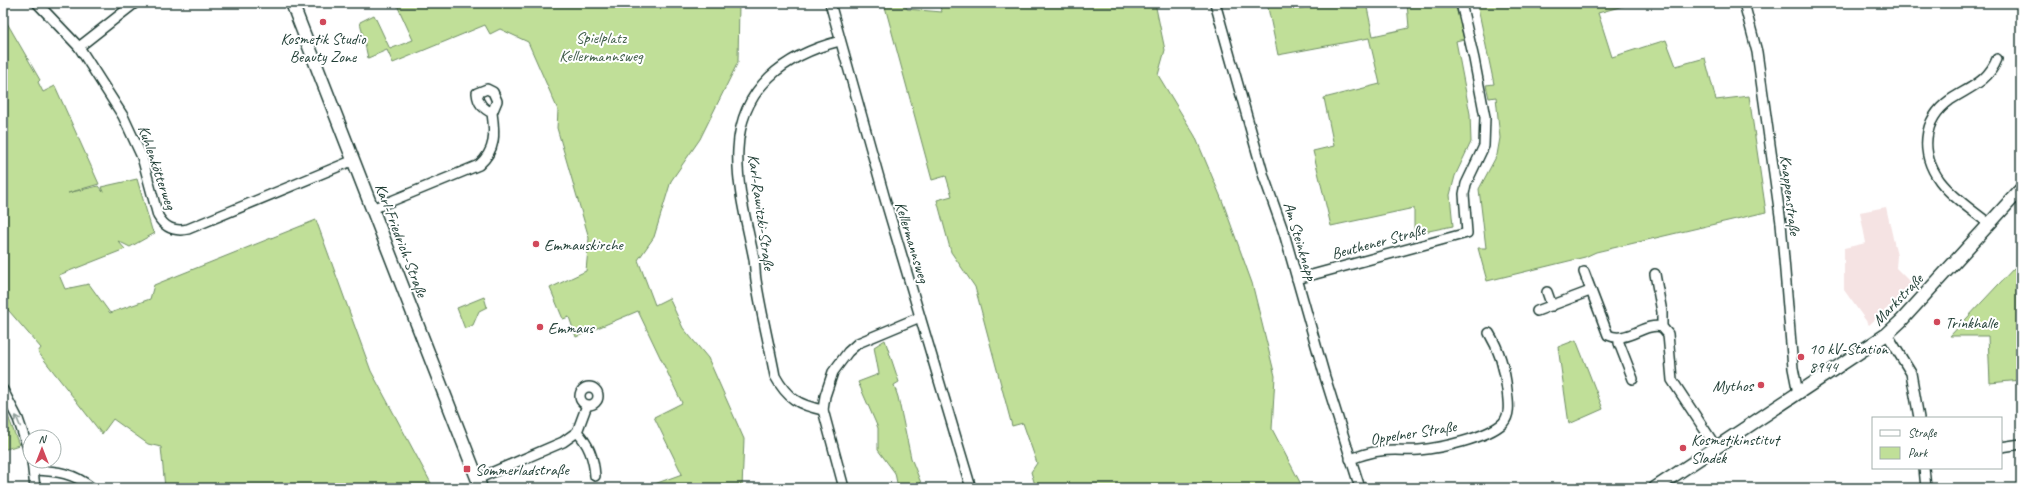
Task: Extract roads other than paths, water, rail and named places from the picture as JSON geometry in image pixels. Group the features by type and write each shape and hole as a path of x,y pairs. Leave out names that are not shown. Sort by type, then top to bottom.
{"street":[{"name":"Kuhlenkötterweg","path":"37,3 79,47 100,77 130,130 144,162 158,216 162,223 168,228 175,231 188,229 354,160"},
{"path":"79,47 135,3"},
{"name":"Karl-Friedrich-Straße","path":"292,3 479,484"},
{"name":"Kellermannsweg","path":"830,3 920,317 971,488"},
{"name":"Am Steinknapp","path":"1215,3 1264,177 1284,233 1350,459 1360,488"},
{"name":"Beuthener Straße","path":"1297,279 1467,233 1464,194 1466,184 1484,146 1485,117 1461,3"},
{"name":"Knappenstraße","path":"1744,3 1757,52 1781,223 1793,368 1798,393"},
{"name":"Karl-Rawitzki-Straße","path":"823,410 808,407 792,399 782,389 775,376 756,281 754,261 746,227 740,181 738,148 748,110 765,80 791,61 828,44 840,41"},
{"path":"1988,224 1940,181 1928,154 1927,131 1930,122 1946,103 1987,77 1993,70 1997,59"},
{"path":"372,209 479,165 488,155 493,146 494,138 492,113"},
{"name":"Markstraße","path":"1655,488 1887,334 1901,321 2021,189"},
{"path":"1584,272 1608,335 1619,338 1652,327 1662,327"},
{"path":"1655,274 1662,312 1662,327 1668,334 1672,380 1716,447"},
{"path":"1537,311 1590,291"},
{"path":"1547,292 1552,306"},
{"path":"844,488 823,410 825,396 833,372 848,352 858,343 920,317"},
{"name":"Oppelner Straße","path":"1350,459 1380,451 1420,450 1442,446 1483,434 1503,422 1507,415 1508,406 1506,382 1501,358 1489,333"},
{"path":"1887,334 1912,373 1919,417"},
{"path":"1619,338 1619,343 1633,379"},
{"path":"3,390 18,419 22,431"},
{"path":"479,484 563,442 577,432 587,405"},
{"path":"577,432 582,437 594,460 595,476"},
{"path":"2002,447 2021,444"},
{"path":"1924,469 1926,488"},
{"path":"35,488 34,470 61,472 81,478 92,488"}],"place":[{"name":"Kosmetik Studio Beauty Zone","path":"323,22"},
{"name":"Emmauskirche","path":"536,244"},
{"name":"Trinkhalle","path":"1937,322"},
{"name":"Emmaus","path":"540,327"},
{"name":"10 kV-Station 8944","path":"1801,357"},
{"name":"Mythos","path":"1761,385"},
{"name":"Kosmetikinstitut Sladek","path":"1683,448"},
{"name":"Sommerladstraße","path":"467,469"}],"park label":[{"name":"Spielplatz Kellermannsweg","path":"601,46"}]}
